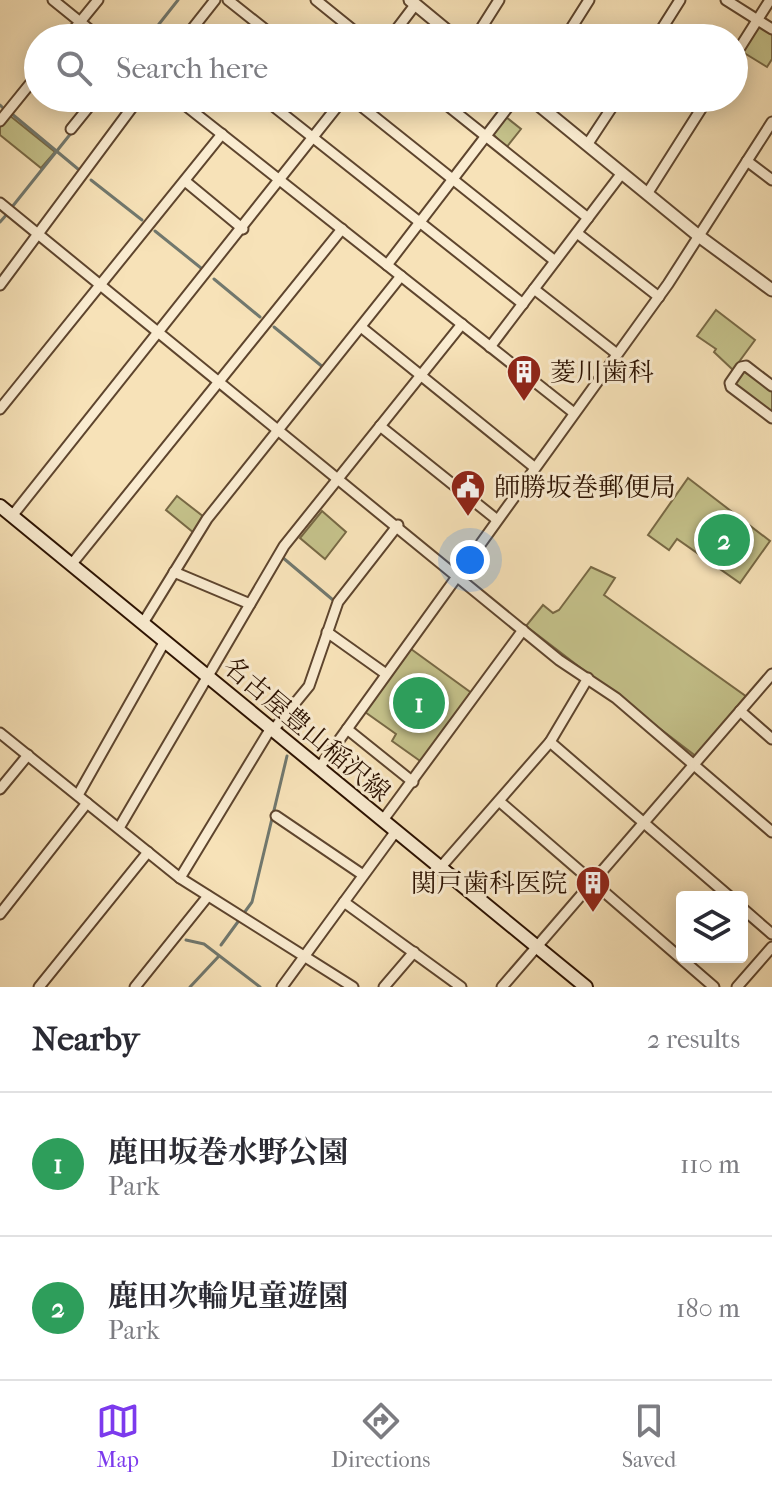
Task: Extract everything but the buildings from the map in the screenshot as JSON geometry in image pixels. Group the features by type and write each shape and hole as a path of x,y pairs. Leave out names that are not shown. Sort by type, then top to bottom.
{"main road":[{"name":"名古屋豊山稲沢線","path":"4,511 586,987"}],"street":[{"path":"53,0 82,24"},
{"path":"80,22 98,0"},
{"path":"197,24 215,0"},
{"path":"228,0 258,24"},
{"path":"316,0 346,24"},
{"path":"484,24 499,0"},
{"path":"574,24 589,0"},
{"path":"665,24 680,0"},
{"path":"726,0 772,29"},
{"path":"748,35 770,0"},
{"path":"399,24 412,2 439,24"},
{"path":"0,121 24,91"},
{"path":"71,129 85,112"},
{"path":"0,285 40,236 129,112"},
{"path":"194,112 574,413"},
{"path":"281,112 523,304"},
{"path":"4,511 160,332 334,112"},
{"path":"369,112 555,261"},
{"path":"456,112 588,218"},
{"path":"387,265 504,112"},
{"path":"547,112 700,237 772,290"},
{"path":"587,145 609,112"},
{"path":"647,194 699,112"},
{"path":"319,768 659,297 772,122"},
{"path":"0,409 222,134"},
{"path":"747,161 772,180"},
{"path":"490,347 622,173"},
{"path":"185,181 243,229"},
{"path":"0,203 457,573 523,630 695,764 772,832"},
{"path":"71,565 342,229"},
{"path":"577,233 659,297"},
{"path":"143,623 207,519 401,276"},
{"path":"534,289 617,354"},
{"path":"119,828 284,546 462,324"},
{"path":"361,327 534,467"},
{"path":"772,386 746,366 741,367 730,383 731,387 772,418"},
{"path":"380,426 496,519"},
{"path":"180,878 272,729 309,686 338,602 398,525"},
{"path":"174,572 250,604"},
{"path":"383,820 523,630"},
{"path":"327,632 386,674"},
{"path":"78,795 165,641"},
{"path":"502,987 772,674"},
{"path":"440,868 550,742 588,678"},
{"path":"740,711 772,739"},
{"path":"347,729 413,782"},
{"path":"0,733 180,878 353,987"},
{"path":"550,742 723,891"},
{"path":"0,789 28,755"},
{"path":"499,801 714,987"},
{"path":"0,914 87,803"},
{"path":"276,816 363,875"},
{"path":"282,987 396,831"},
{"path":"39,987 148,852"},
{"path":"135,987 208,896"},
{"path":"344,902 461,987"},
{"path":"748,913 772,934"},
{"path":"737,987 772,947"},
{"path":"384,987 414,952"}],"shaded area":[{"path":"763,26 772,32 772,59 767,67 748,55 748,40 756,27"},
{"path":"9,115 55,152 41,168 0,135 0,126"},
{"path":"506,117 521,129 506,148 493,134"},
{"path":"716,310 755,340 733,370 714,352 716,349 697,336"},
{"path":"742,370 772,390 772,412 735,385"},
{"path":"688,478 770,541 740,583 677,539 669,550 648,535"},
{"path":"177,496 204,517 194,533 166,510"},
{"path":"322,511 346,532 325,559 300,538"},
{"path":"591,567 615,578 604,595 747,697 697,757 526,626 543,605 553,613 559,610"},
{"path":"411,649 473,694 423,763 392,741 396,734 365,712"}],"waterway":[{"path":"159,24 178,0"},
{"path":"0,105 3,108"},
{"path":"12,114 78,169"},
{"path":"12,207 72,132"},
{"path":"91,180 142,220"},
{"path":"0,222 8,213"},
{"path":"155,231 201,268"},
{"path":"214,279 260,317"},
{"path":"274,327 324,368"},
{"path":"282,557 333,600"},
{"path":"294,731 297,720"},
{"path":"244,913 252,902 287,756"},
{"path":"221,945 240,919"},
{"path":"186,940 204,944 260,987"},
{"path":"190,987 219,956"}],"place":[{"name":"菱川歯科","path":"524,403"},
{"name":"師勝坂巻郵便局","path":"468,518"},
{"name":"鹿田次輪児童遊園","path":"724,540"},
{"name":"鹿田坂巻水野公園","path":"419,703"},
{"name":"関戸歯科医院","path":"593,914"}]}
